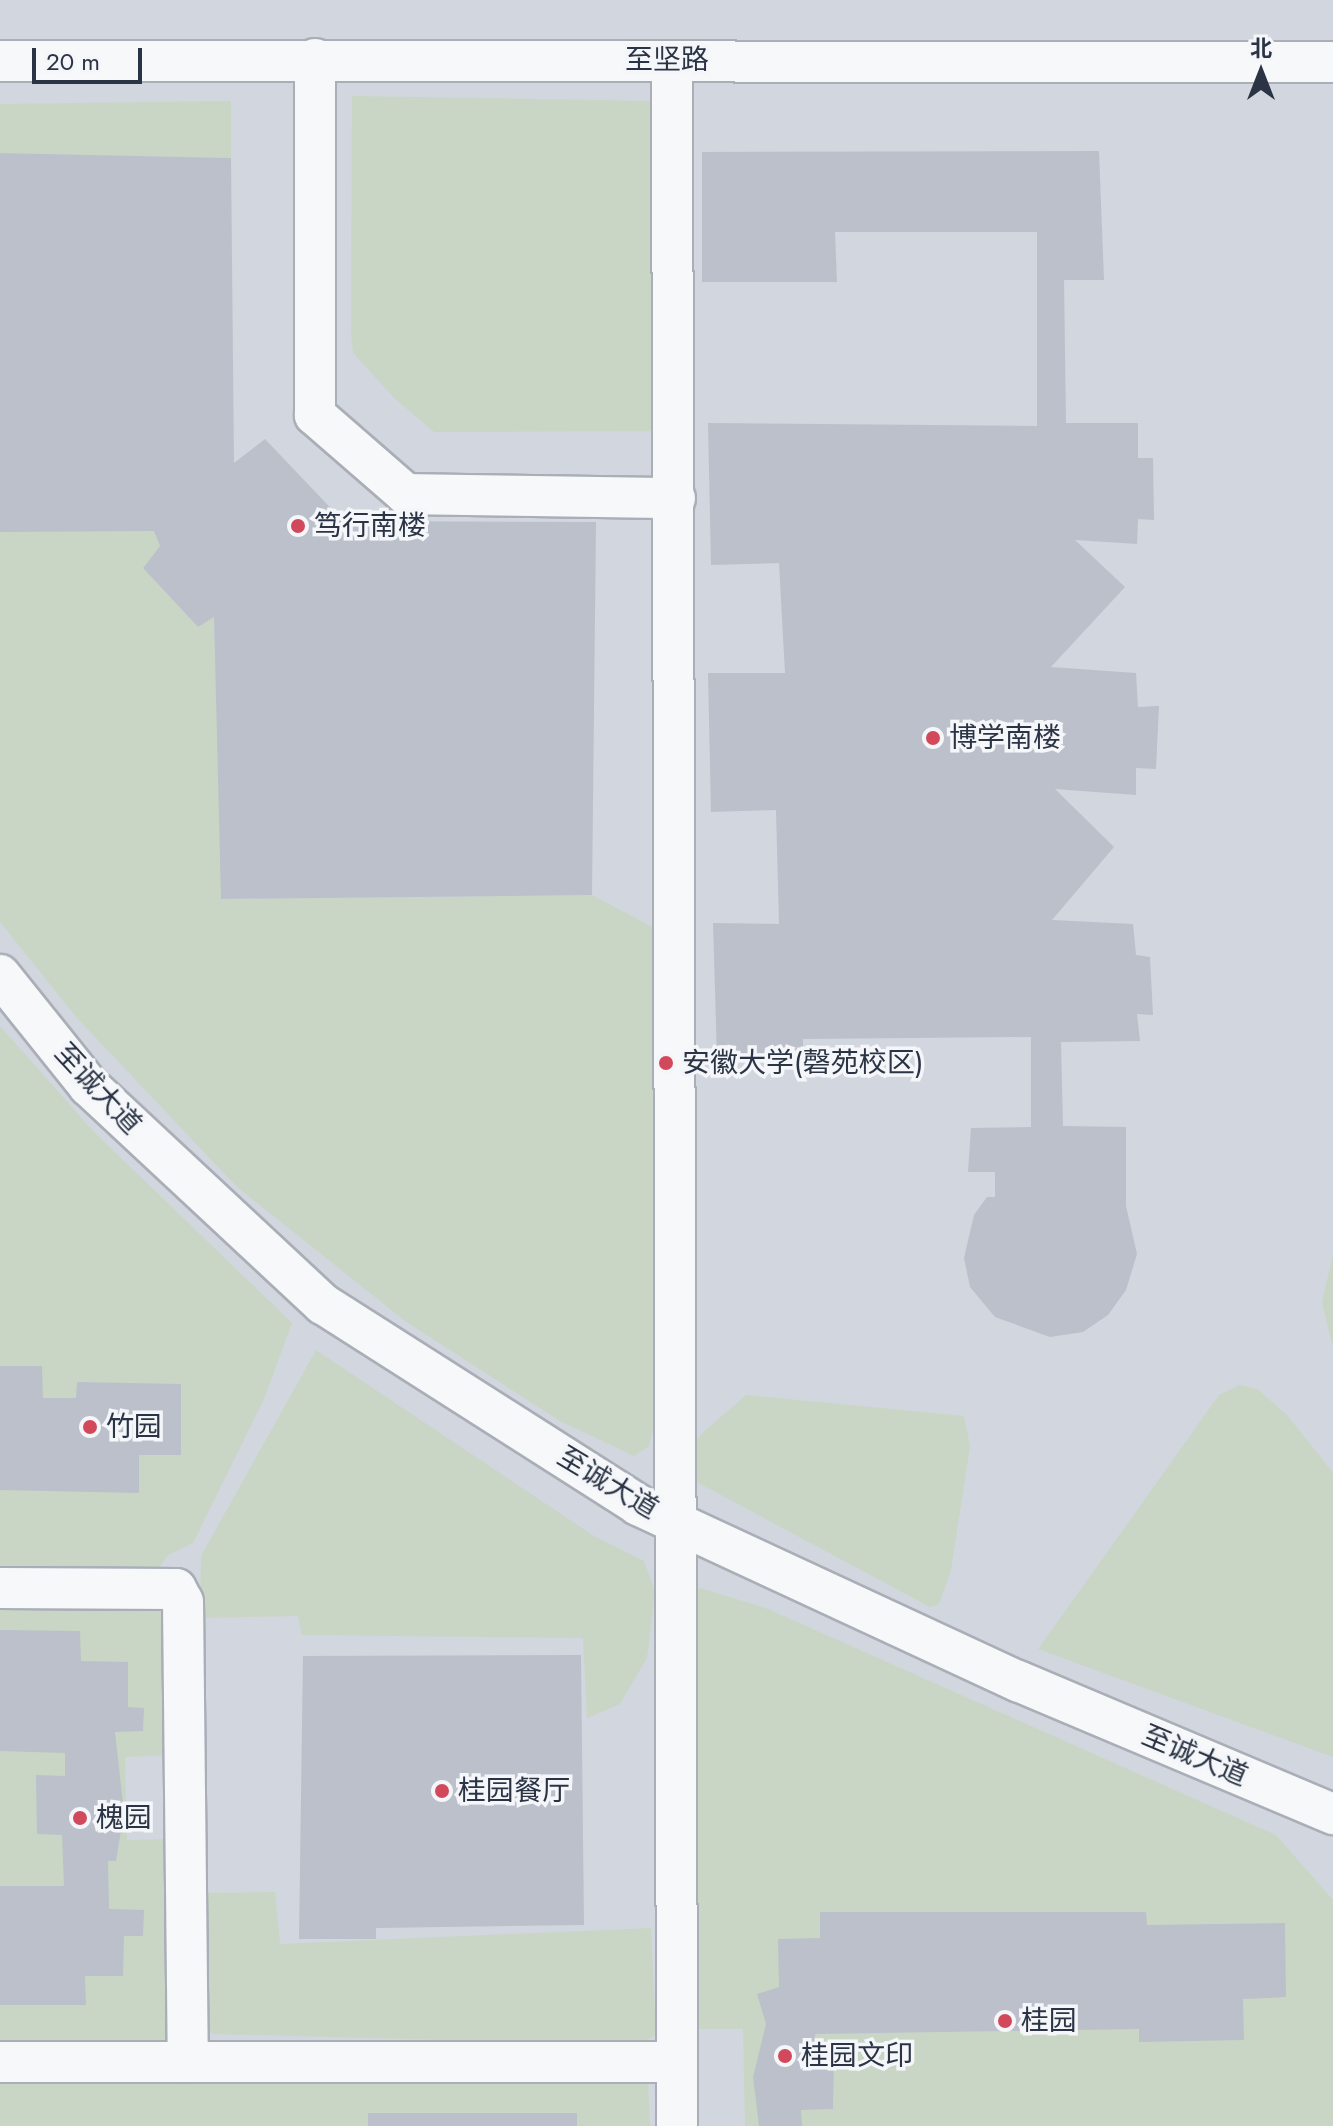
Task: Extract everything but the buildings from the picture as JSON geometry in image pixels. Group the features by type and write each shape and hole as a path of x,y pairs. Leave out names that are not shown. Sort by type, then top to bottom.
{"street":[{"path":"315,59 315,415 406,494 675,498"},
{"name":"至坚路","path":"0,61 1333,62"},
{"path":"672,61 675,498 673,1521 677,2126"},
{"name":"至诚大道","path":"0,975 89,1086 323,1304 673,1521 1018,1681 1333,1814"},
{"path":"0,1588 176,1589 183,1602 188,2062"},
{"path":"0,2062 676,2062"}],"shaded area":[{"name":"安徽大学(磬苑校区)","path":"0,0 1333,0 1333,2126 0,2126"}],"green space":[{"path":"352,96 654,101 660,431 434,432 395,399 353,353"},
{"path":"231,101 231,158 0,153 0,104"},
{"path":"0,530 154,531 160,546 143,568 198,627 214,617 222,899 592,895 660,931 664,1159 655,1421 649,1446 634,1456 560,1421 405,1321 236,1186 77,1018 0,922"},
{"path":"0,1026 95,1133 292,1323 264,1399 193,1543 168,1555 156,1572 0,1577"},
{"path":"1333,1255 1333,1348 1322,1302"},
{"path":"316,1350 594,1536 644,1561 655,1591 647,1658 620,1704 587,1718 583,1638 302,1635 298,1616 200,1618 201,1556"},
{"path":"1240,1385 1257,1389 1288,1416 1333,1473 1333,1757 1038,1649 1219,1395"},
{"path":"746,1395 964,1416 970,1446 951,1570 939,1604 930,1607 691,1479 691,1452 700,1435"},
{"path":"701,1588 768,1609 1276,1835 1333,1900 1333,2126 745,2126 743,2029 688,2029 693,1591"},
{"path":"0,1597 160,1604 166,1615 176,1755 125,1757 127,1840 170,1839 177,2054 0,2054"},
{"path":"275,1892 280,1944 651,1928 656,2034 641,2045 212,2034 206,2023 200,1893"},
{"path":"0,2068 648,2080 650,2126 0,2126"}],"place":[{"name":"笃行南楼","path":"298,526"},
{"name":"博学南楼","path":"933,738"},
{"name":"安徽大学(磬苑校区)","path":"666,1063"},
{"name":"竹园","path":"90,1427"},
{"name":"桂园餐厅","path":"442,1791"},
{"name":"槐园","path":"80,1818"},
{"name":"桂园","path":"1005,2021"},
{"name":"桂园文印","path":"785,2056"}]}
